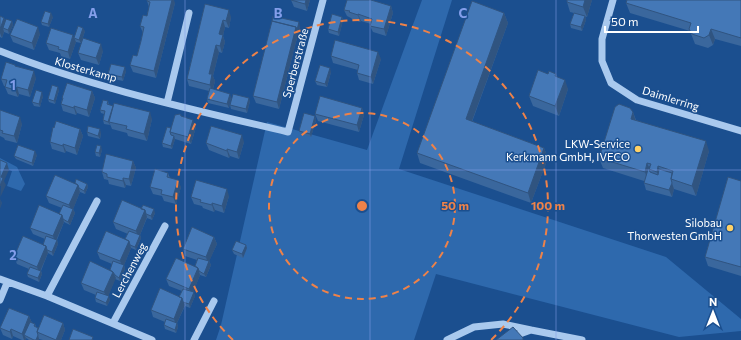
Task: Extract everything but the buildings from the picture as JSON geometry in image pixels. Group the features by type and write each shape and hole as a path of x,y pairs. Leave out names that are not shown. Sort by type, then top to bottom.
{"street":[{"name":"Sperberstraße","path":"288,132 323,0"},
{"name":"Daimlerring","path":"613,0 602,39 602,61 611,83 637,100 741,131"},
{"path":"167,103 189,13"},
{"name":"Klosterkamp","path":"0,52 42,68 167,103 288,132"},
{"path":"47,296 97,201"},
{"name":"Lerchenweg","path":"113,324 165,226"},
{"path":"0,300 4,281 47,296 152,340"},
{"path":"194,340 214,301"},
{"path":"447,340 474,327 503,324 582,340"},
{"path":"503,340 532,330"},
{"path":"547,340 554,334"}],"shaded area":[{"path":"422,0 452,0 399,169 666,257 741,319 741,331 679,337 436,274 414,340 216,340 221,325 267,122 367,150"},
{"path":"0,158 17,167 25,184 21,191 7,186 12,171 0,166"}],"place":[{"name":"LKW-Service Kerkmann GmbH, IVECO","path":"638,149"},
{"name":"Silobau Thorwesten GmbH","path":"730,228"}]}
